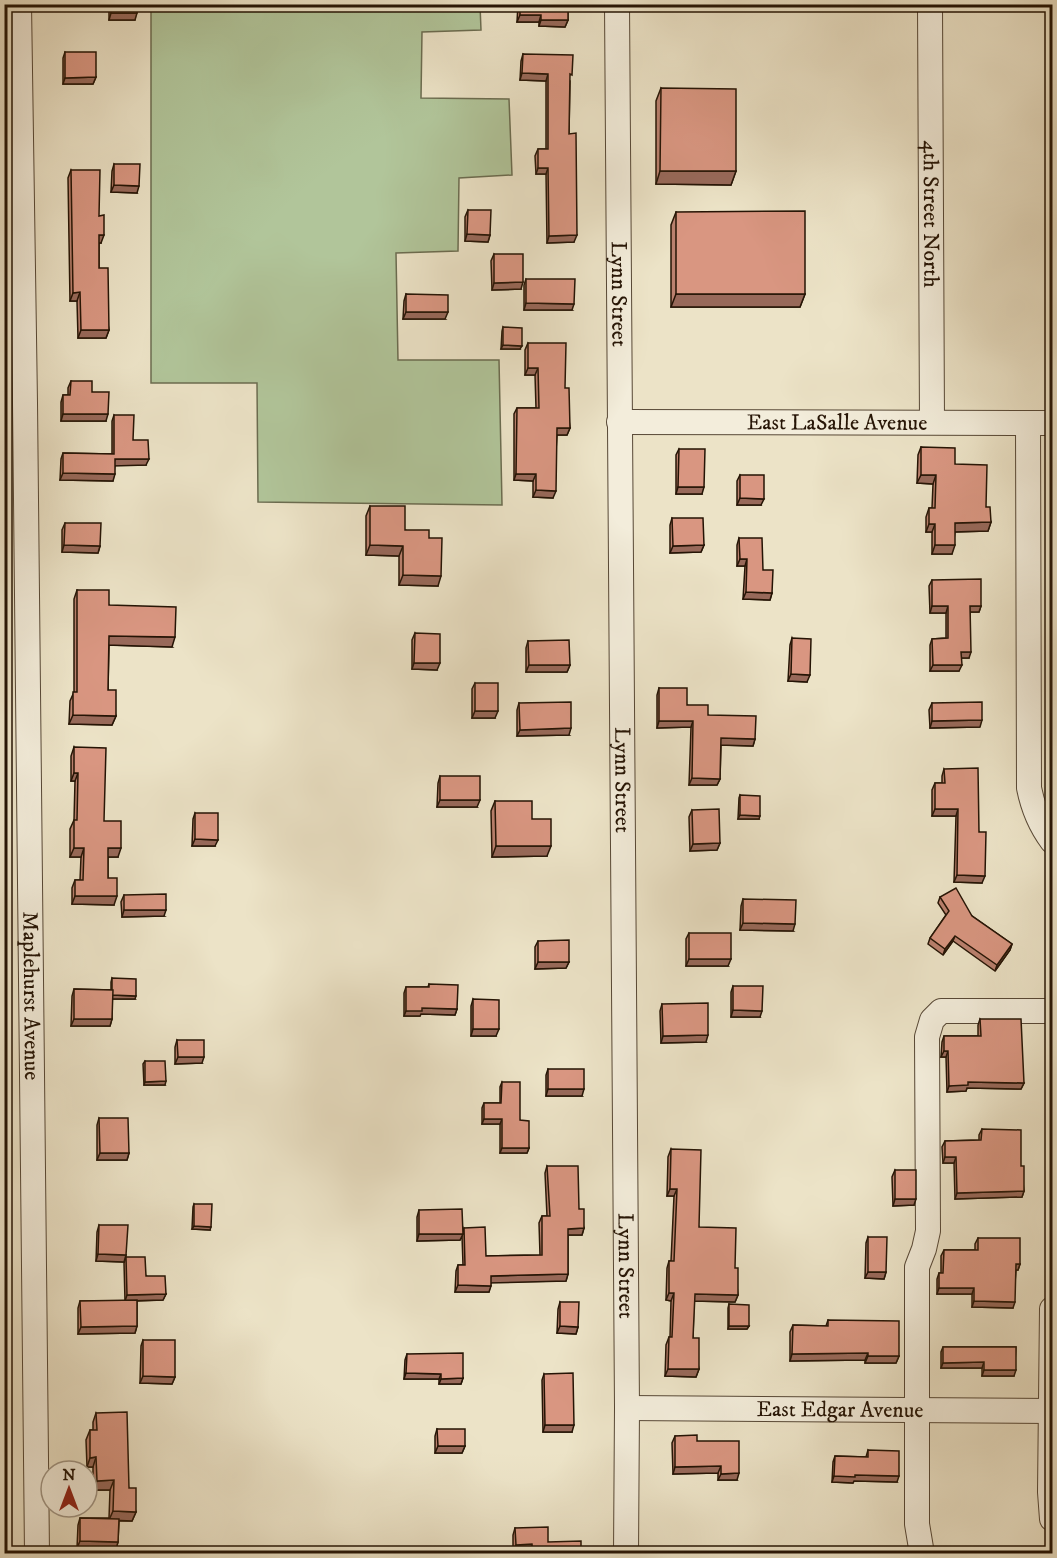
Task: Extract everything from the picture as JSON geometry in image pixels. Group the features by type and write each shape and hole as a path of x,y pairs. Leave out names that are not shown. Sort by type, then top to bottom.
{"street":[{"name":"Maplehurst Avenue","path":"19,4 37,1554"},
{"name":"Lynn Street","path":"617,4 627,1408 626,1554"},
{"name":"4th Street North","path":"930,4 932,422"},
{"name":"East LaSalle Avenue","path":"619,422 1053,423"},
{"path":"1028,423 1029,788 1043,829 1053,841"},
{"path":"922,1554 918,1524 917,1268 928,1231 927,1037 932,1020 941,1011 952,1009 1053,1011"},
{"path":"1053,1309 1050,1492 1053,1519"},
{"name":"East Edgar Avenue","path":"627,1408 1052,1411"}],"green space":[{"path":"151,5 480,5 481,30 422,32 421,98 509,99 512,175 459,178 458,251 396,253 398,360 499,360 502,505 258,502 257,383 151,383"}],"building":[{"path":"111,4 137,4 137,13 111,13"},
{"path":"520,4 568,4 568,20 541,20 541,15 520,15"},
{"path":"65,52 96,52 96,77 65,78"},
{"path":"523,54 573,55 572,75 570,74 569,134 576,133 577,235 549,236 548,168 538,168 538,149 548,149 548,74 522,73"},
{"path":"661,88 736,89 736,171 660,171"},
{"path":"114,164 140,164 139,186 114,185"},
{"path":"71,170 100,170 99,216 104,215 104,235 99,235 99,268 108,268 109,330 81,330 80,292 73,293"},
{"path":"468,210 491,210 490,235 467,234"},
{"path":"805,211 805,294 676,294 676,212"},
{"path":"494,254 523,254 523,282 494,283"},
{"path":"526,279 575,279 574,304 526,303"},
{"path":"406,294 448,295 448,312 406,312"},
{"path":"503,327 522,328 522,346 503,345"},
{"path":"528,343 566,343 565,388 569,388 570,428 557,428 556,491 536,490 536,474 516,474 517,408 539,408 538,368 528,368"},
{"path":"71,381 92,381 92,392 109,392 108,414 63,414 63,395 70,395"},
{"path":"114,415 134,415 133,440 148,440 149,459 115,459 115,474 63,473 63,453 114,454"},
{"path":"921,447 955,448 955,464 987,465 986,507 990,507 991,522 955,523 955,545 935,545 935,524 929,524 929,508 935,508 936,475 921,475"},
{"path":"679,449 705,449 704,487 678,487"},
{"path":"740,475 764,475 764,499 740,498"},
{"path":"370,506 405,506 405,530 429,530 429,538 442,538 441,576 403,575 403,546 370,545"},
{"path":"672,518 703,518 704,545 673,546"},
{"path":"65,523 101,523 100,546 64,545"},
{"path":"739,538 762,538 763,570 773,570 772,593 746,592 747,559 740,559"},
{"path":"981,579 981,606 970,606 971,652 961,652 962,665 933,665 932,639 948,638 948,606 932,606 932,580"},
{"path":"77,590 109,590 109,605 176,607 175,637 109,636 108,690 116,690 116,716 73,715 73,692 77,692"},
{"path":"415,633 440,634 440,663 414,663"},
{"path":"792,638 811,639 810,675 791,674"},
{"path":"569,640 570,665 529,665 528,641"},
{"path":"475,683 498,683 498,711 475,711"},
{"path":"659,688 687,688 687,705 708,705 708,715 756,716 755,739 721,738 720,779 692,778 693,721 659,721"},
{"path":"571,702 571,728 520,730 519,703"},
{"path":"982,702 982,720 932,721 932,703"},
{"path":"74,747 106,748 104,821 121,821 121,848 108,848 108,878 117,878 117,896 75,896 75,880 83,880 84,848 74,848 78,773 74,773"},
{"path":"978,768 979,832 986,832 985,876 957,875 958,809 935,809 935,783 945,783 944,769"},
{"path":"440,776 480,776 480,800 440,800"},
{"path":"740,795 760,796 760,816 740,815"},
{"path":"495,801 532,801 532,819 551,819 551,846 496,846"},
{"path":"719,809 720,843 693,844 692,810"},
{"path":"195,813 218,813 218,840 195,839"},
{"path":"956,888 972,916 1012,944 997,965 955,936 945,949 930,938 949,911 940,897"},
{"path":"166,894 166,910 124,910 124,895"},
{"path":"743,899 796,900 795,924 743,923"},
{"path":"689,933 731,933 731,959 689,959"},
{"path":"569,940 569,962 538,962 538,941"},
{"path":"112,978 136,979 136,996 112,995"},
{"path":"429,984 458,985 457,1009 422,1008 422,1011 406,1011 406,987 429,987"},
{"path":"733,986 763,986 762,1011 733,1010"},
{"path":"74,989 113,990 112,1019 74,1019"},
{"path":"473,999 499,1000 499,1029 473,1029"},
{"path":"708,1003 708,1035 663,1036 662,1004"},
{"path":"980,1019 1021,1019 1024,1083 968,1082 968,1085 949,1086 948,1051 944,1051 944,1036 981,1036"},
{"path":"177,1040 204,1040 204,1057 178,1057"},
{"path":"145,1061 165,1061 166,1081 145,1082"},
{"path":"548,1069 584,1069 584,1089 548,1089"},
{"path":"502,1082 520,1082 520,1120 529,1121 529,1148 502,1148 502,1119 484,1119 484,1103 501,1103"},
{"path":"99,1118 128,1118 129,1153 100,1153"},
{"path":"982,1129 1021,1130 1024,1191 957,1193 956,1157 945,1157 945,1141 981,1140"},
{"path":"671,1149 701,1150 699,1227 736,1228 735,1268 738,1268 738,1295 695,1294 693,1338 699,1338 699,1369 668,1369 674,1293 669,1293 669,1261 674,1261 677,1189 670,1189"},
{"path":"547,1166 578,1166 579,1209 584,1209 584,1228 568,1229 568,1274 491,1276 491,1286 458,1285 458,1265 465,1265 464,1228 485,1227 486,1256 542,1255 542,1216 550,1216"},
{"path":"895,1170 916,1170 916,1199 895,1199"},
{"path":"194,1204 212,1204 211,1227 194,1226"},
{"path":"462,1209 463,1234 419,1234 419,1210"},
{"path":"99,1225 128,1225 126,1255 98,1254"},
{"path":"868,1237 887,1237 886,1272 868,1272"},
{"path":"978,1238 1020,1238 1020,1264 1016,1264 1015,1302 974,1301 974,1288 939,1288 939,1273 943,1273 944,1250 978,1250"},
{"path":"126,1257 145,1257 146,1276 165,1276 166,1294 127,1295"},
{"path":"137,1300 137,1326 81,1327 80,1301"},
{"path":"560,1302 579,1302 578,1327 560,1326"},
{"path":"729,1304 749,1305 749,1326 729,1326"},
{"path":"828,1320 899,1321 899,1356 868,1356 868,1353 792,1354 793,1325 828,1326"},
{"path":"143,1340 175,1340 175,1377 143,1376"},
{"path":"943,1347 1016,1347 1016,1370 984,1370 984,1362 943,1363"},
{"path":"463,1353 463,1378 441,1379 441,1374 406,1373 407,1354"},
{"path":"573,1373 574,1425 545,1425 544,1374"},
{"path":"127,1412 129,1488 136,1488 136,1512 113,1511 114,1480 99,1481 99,1459 90,1458 90,1430 97,1430 96,1413"},
{"path":"437,1429 465,1429 465,1446 438,1446"},
{"path":"697,1435 697,1441 739,1441 739,1473 721,1474 721,1466 675,1467 675,1436"},
{"path":"868,1450 899,1451 899,1476 834,1476 835,1456 868,1457"},
{"path":"80,1519 119,1519 118,1542 80,1541"},
{"path":"548,1527 548,1542 581,1541 581,1554 533,1554 532,1544 516,1545 515,1528"}]}
